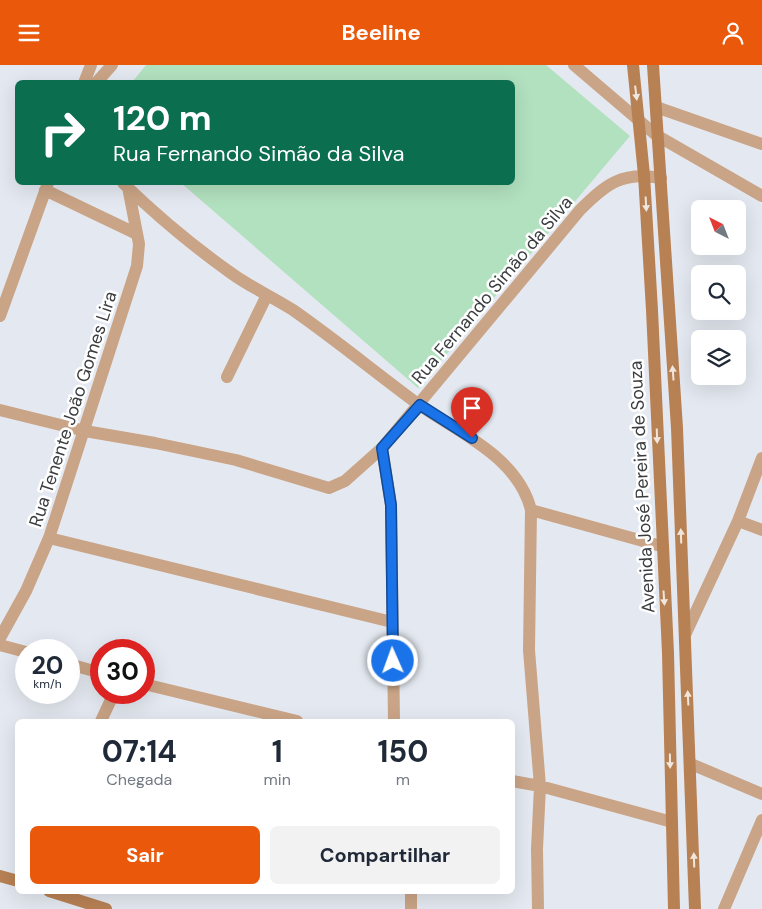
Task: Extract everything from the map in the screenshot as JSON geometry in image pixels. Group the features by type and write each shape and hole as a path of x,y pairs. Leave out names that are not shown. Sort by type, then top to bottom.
{"street":[{"path":"85,80 91,65"},
{"path":"99,80 112,65"},
{"path":"574,65 656,135 762,196"},
{"name":"Avenida José Pereira de Souza","path":"633,65 644,175 661,546 668,653 674,909"},
{"name":"Avenida José Pereira de Souza","path":"653,65 676,428 691,764 695,909"},
{"path":"656,107 762,144"},
{"name":"Rua Fernando Simão da Silva","path":"538,909 537,849 540,785 529,650 531,510 527,494 503,464 472,438 420,405 580,210 612,182 627,177 644,175 661,178"},
{"path":"0,410 85,431 236,460 329,488 345,481 382,448 420,405 319,329 268,295 233,275 197,248 126,185"},
{"name":"Rua Tenente João Gomes Lira","path":"0,638 26,591 49,538 137,266 139,245 126,185"},
{"path":"0,316 47,186 137,233"},
{"path":"226,377 268,295"},
{"path":"382,448 391,505 394,719"},
{"path":"685,635 738,521 762,458"},
{"path":"531,510 661,546"},
{"path":"738,521 762,530"},
{"path":"49,538 392,622"},
{"path":"0,645 15,649"},
{"path":"155,687 289,719"},
{"path":"102,719 109,704"},
{"path":"691,764 762,794"},
{"path":"515,781 540,785 672,822"},
{"path":"724,909 762,820"},
{"path":"0,876 15,880"},
{"path":"55,894 78,905 106,909"},
{"path":"411,894 411,909"}],"green space":[{"path":"146,65 546,65 630,136 418,388 183,185 515,185 515,80 134,80"}],"route":[{"path":"393,661 391,505 382,448 420,405 472,438"}]}
